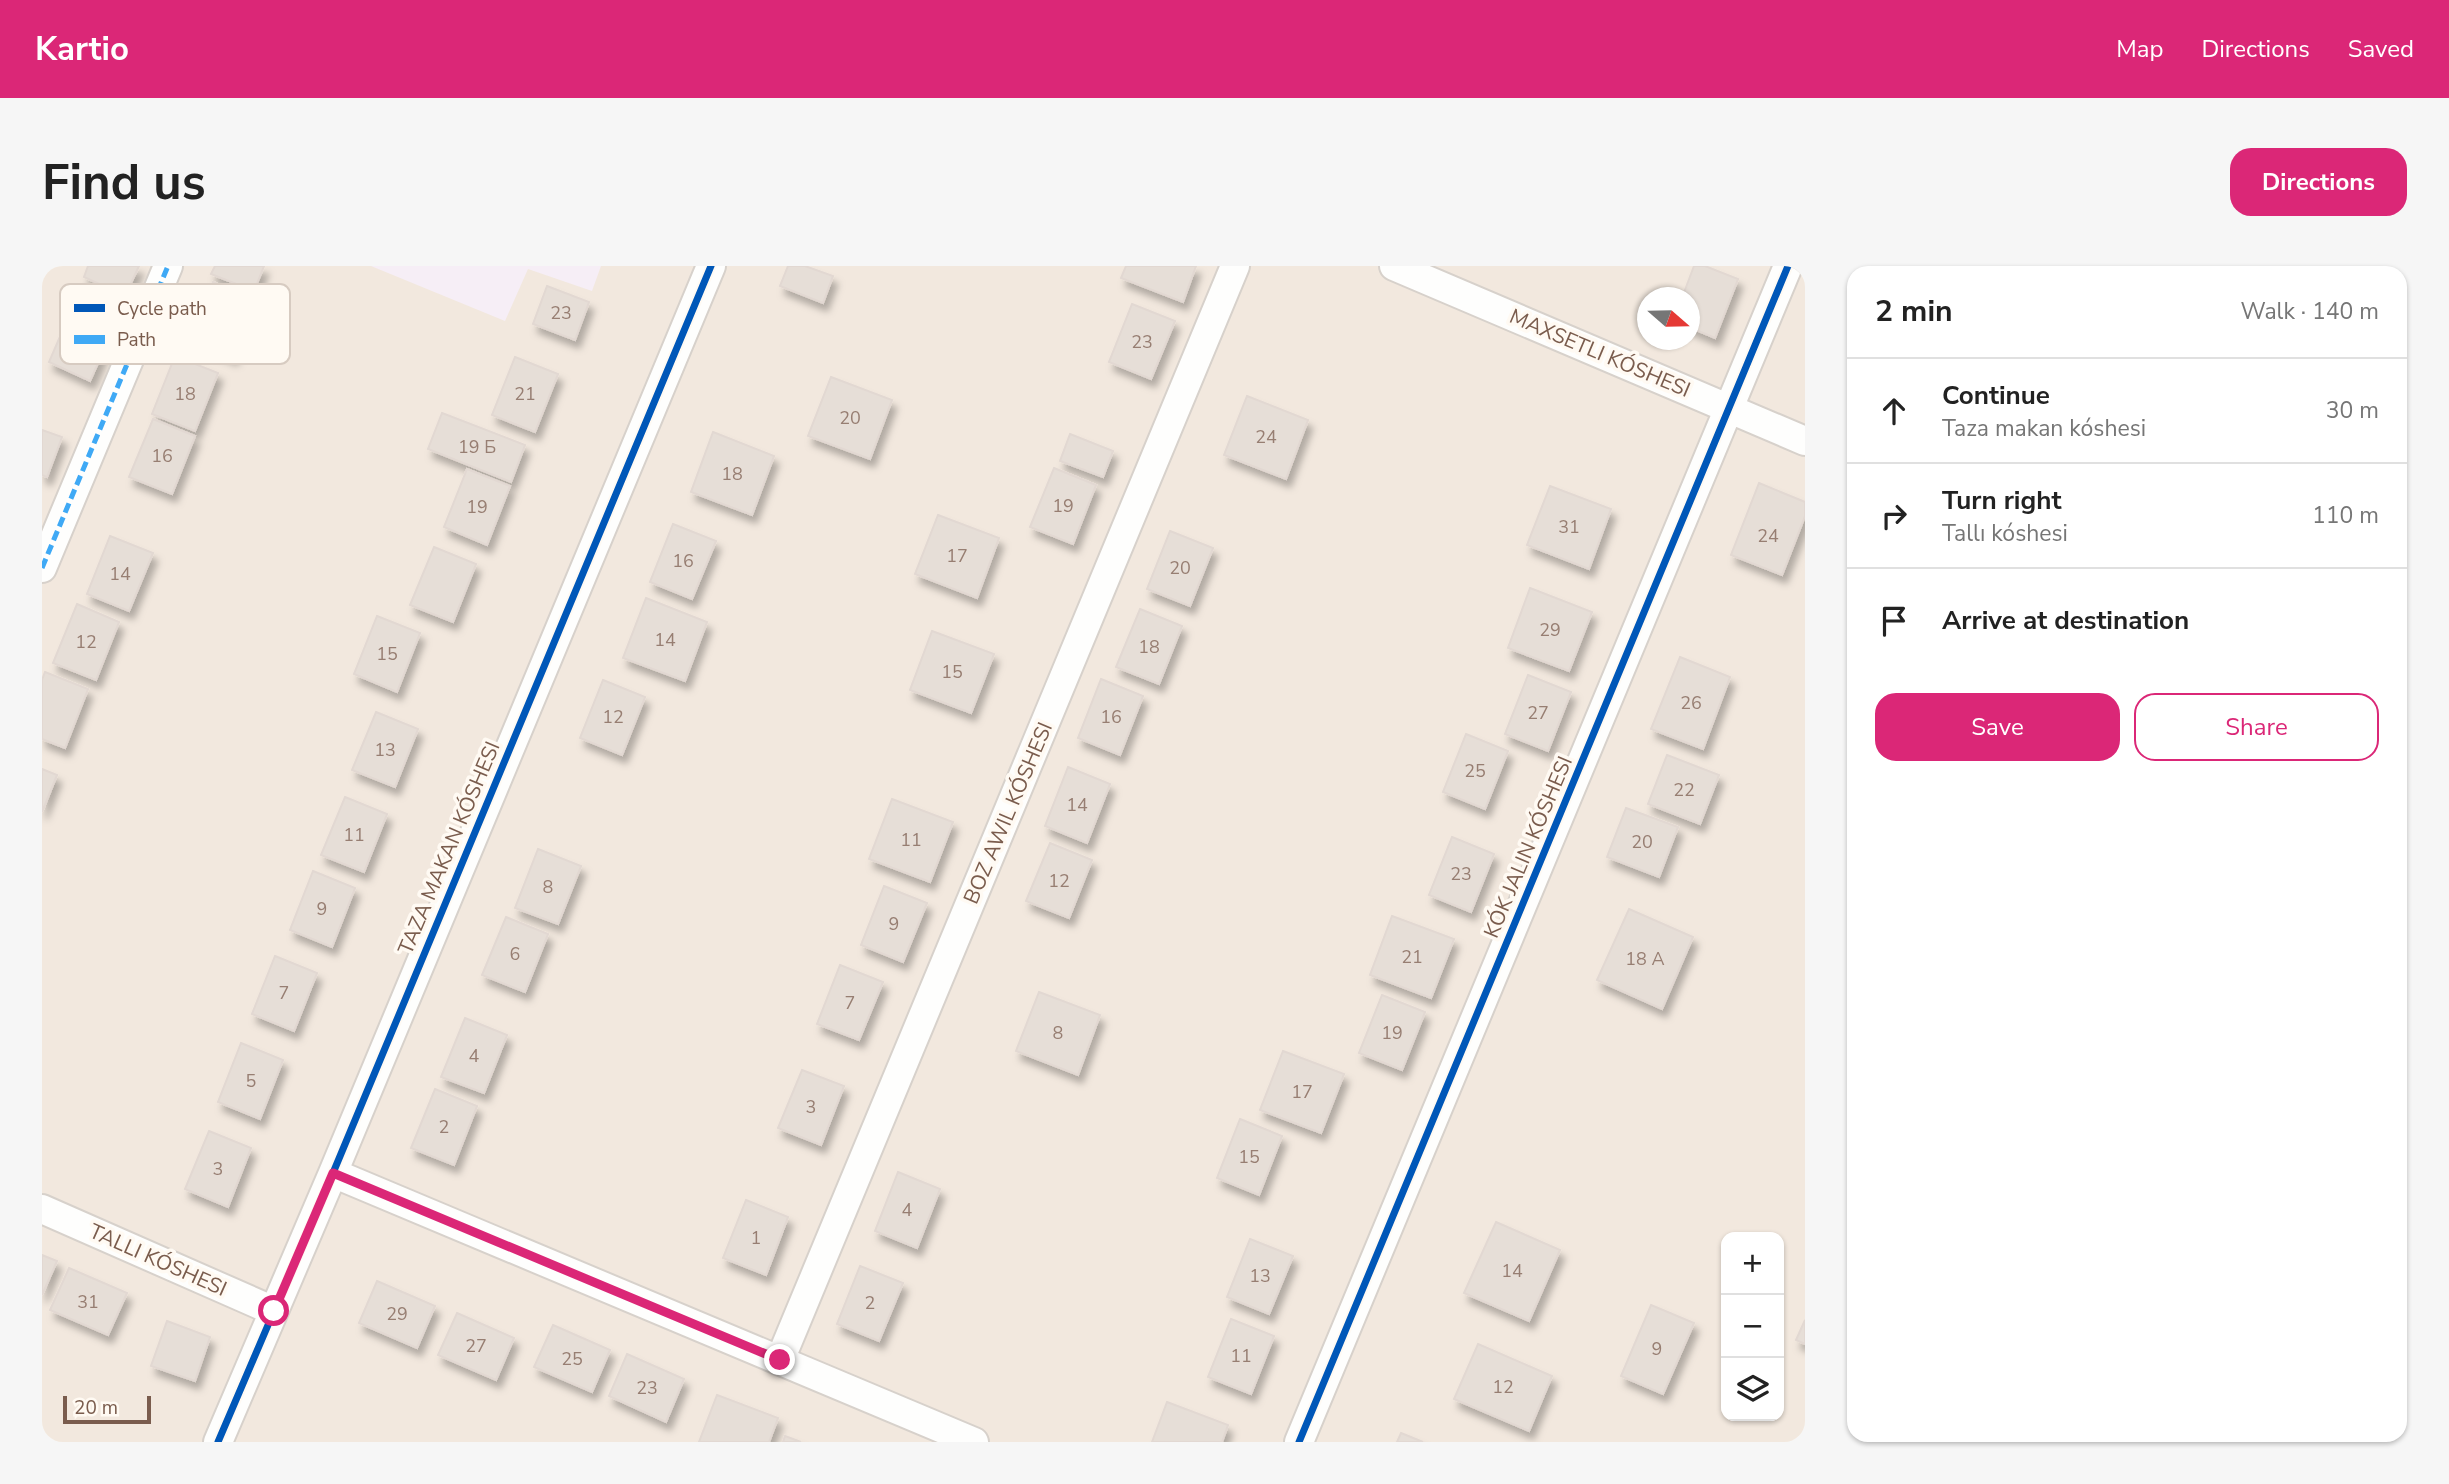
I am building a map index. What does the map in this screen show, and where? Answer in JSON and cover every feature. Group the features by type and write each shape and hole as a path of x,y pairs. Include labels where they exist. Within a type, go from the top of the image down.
{"street":[{"path":"160,284 168,266"},
{"name":"TAZA MAKAN KÓSHESI","path":"218,1442 711,266"},
{"path":"780,1360 1235,266"},
{"name":"MAXSETLI KÓSHESI","path":"1394,266 1805,441"},
{"path":"1299,1442 1788,266"},
{"path":"42,568 127,364"},
{"path":"333,1173 974,1442"},
{"path":"42,1209 274,1311"}],"shaded area":[{"path":"42,266 1805,266 1805,1442 42,1442"},
{"path":"371,266 601,266 592,291 528,269 505,321"}],"building":[{"path":"88,266 139,266 131,284 99,284 84,277"},
{"path":"215,266 264,266 257,284 236,284 211,274"},
{"path":"788,266 805,266 833,276 823,303 780,286"},
{"path":"1126,266 1196,266 1183,302 1121,278"},
{"path":"1694,266 1705,266 1738,279 1715,338 1700,332 1700,287 1686,287"},
{"path":"547,286 589,302 575,340 533,324"},
{"path":"1132,304 1175,321 1151,379 1109,362"},
{"path":"60,336 60,364 98,364 90,381 49,362"},
{"path":"515,357 558,374 535,432 492,415"},
{"path":"172,364 195,364 218,373 195,431 152,414"},
{"path":"831,377 892,400 870,459 808,436"},
{"path":"1247,396 1308,420 1286,479 1224,455"},
{"path":"442,413 525,445 511,482 428,449"},
{"path":"153,419 195,436 172,494 129,477"},
{"path":"42,430 62,437 47,477 42,475"},
{"path":"713,432 774,456 752,515 691,492"},
{"path":"1070,434 1113,451 1103,477 1060,461"},
{"path":"1054,468 1096,485 1073,544 1030,527"},
{"path":"467,469 510,486 487,545 444,527"},
{"path":"1759,483 1805,502 1805,516 1782,575 1731,555"},
{"path":"1550,486 1611,509 1589,569 1527,545"},
{"path":"938,515 999,538 977,598 915,574"},
{"path":"673,524 716,541 692,599 650,582"},
{"path":"1170,531 1213,548 1190,606 1147,589"},
{"path":"110,536 153,553 129,611 87,594"},
{"path":"434,547 476,564 453,622 410,605"},
{"path":"1530,588 1592,612 1569,671 1508,648"},
{"path":"646,598 707,622 685,681 623,658"},
{"path":"77,604 119,622 96,680 53,663"},
{"path":"1140,609 1182,626 1159,684 1116,667"},
{"path":"377,616 420,633 397,692 354,674"},
{"path":"932,631 994,654 971,713 910,690"},
{"path":"1680,657 1730,677 1703,749 1651,729"},
{"path":"45,672 88,689 65,748 42,739 42,680"},
{"path":"1528,675 1571,692 1548,751 1505,734"},
{"path":"1101,679 1143,696 1120,755 1078,738"},
{"path":"603,680 645,697 622,755 580,738"},
{"path":"376,712 418,729 395,787 352,770"},
{"path":"1466,734 1508,751 1485,809 1443,792"},
{"path":"1667,755 1719,775 1700,824 1648,804"},
{"path":"1068,767 1110,784 1087,843 1045,826"},
{"path":"42,769 57,775 42,812"},
{"path":"345,797 387,814 364,872 321,855"},
{"path":"892,799 953,822 930,882 869,859"},
{"path":"1626,808 1678,827 1659,877 1607,857"},
{"path":"1452,837 1494,854 1471,912 1429,895"},
{"path":"1050,843 1092,860 1069,918 1026,901"},
{"path":"538,849 581,866 558,924 515,908"},
{"path":"313,871 355,888 332,947 290,930"},
{"path":"884,886 927,903 903,962 861,945"},
{"path":"1629,909 1693,937 1662,1009 1597,980"},
{"path":"1392,916 1454,939 1431,998 1370,975"},
{"path":"506,917 548,934 525,992 482,975"},
{"path":"275,956 317,973 294,1031 252,1014"},
{"path":"840,965 883,982 859,1040 817,1024"},
{"path":"1039,992 1100,1015 1078,1075 1016,1051"},
{"path":"1382,995 1425,1012 1402,1070 1359,1053"},
{"path":"465,1018 507,1035 484,1093 441,1077"},
{"path":"241,1043 283,1060 260,1119 218,1102"},
{"path":"1283,1051 1344,1074 1321,1133 1260,1110"},
{"path":"802,1070 844,1086 821,1145 778,1128"},
{"path":"435,1089 477,1106 454,1165 411,1148"},
{"path":"1240,1119 1282,1136 1259,1195 1217,1178"},
{"path":"209,1131 251,1148 228,1207 185,1189"},
{"path":"898,1172 940,1189 917,1248 875,1231"},
{"path":"746,1200 788,1217 766,1275 723,1258"},
{"path":"1496,1222 1560,1250 1529,1321 1464,1293"},
{"path":"1250,1239 1293,1256 1269,1314 1227,1297"},
{"path":"42,1255 57,1261 42,1295"},
{"path":"860,1266 903,1283 879,1341 837,1324"},
{"path":"69,1268 127,1293 108,1335 50,1310"},
{"path":"377,1281 435,1306 417,1348 359,1323"},
{"path":"1651,1305 1694,1323 1663,1394 1621,1376"},
{"path":"457,1313 514,1338 496,1380 438,1355"},
{"path":"1231,1319 1274,1336 1251,1394 1208,1377"},
{"path":"1805,1320 1805,1344 1796,1340"},
{"path":"167,1321 210,1337 195,1381 151,1366"},
{"path":"553,1325 610,1350 592,1392 534,1367"},
{"path":"1478,1344 1552,1376 1529,1431 1454,1399"},
{"path":"627,1354 684,1379 666,1422 609,1396"},
{"path":"717,1395 778,1418 769,1442 699,1442"},
{"path":"1167,1402 1228,1425 1222,1442 1152,1442"},
{"path":"1401,1433 1423,1442 1397,1442"},
{"path":"785,1436 801,1442 783,1442"}],"marked path":[{"path":"160,284 168,266"},
{"path":"42,568 127,364"}],"cycle path":[{"path":"218,1442 711,266"},
{"name":"KÓK JALIN KÓSHESI","path":"1299,1442 1788,266"}],"route":[{"path":"274,1311 333,1173 780,1360"}]}
